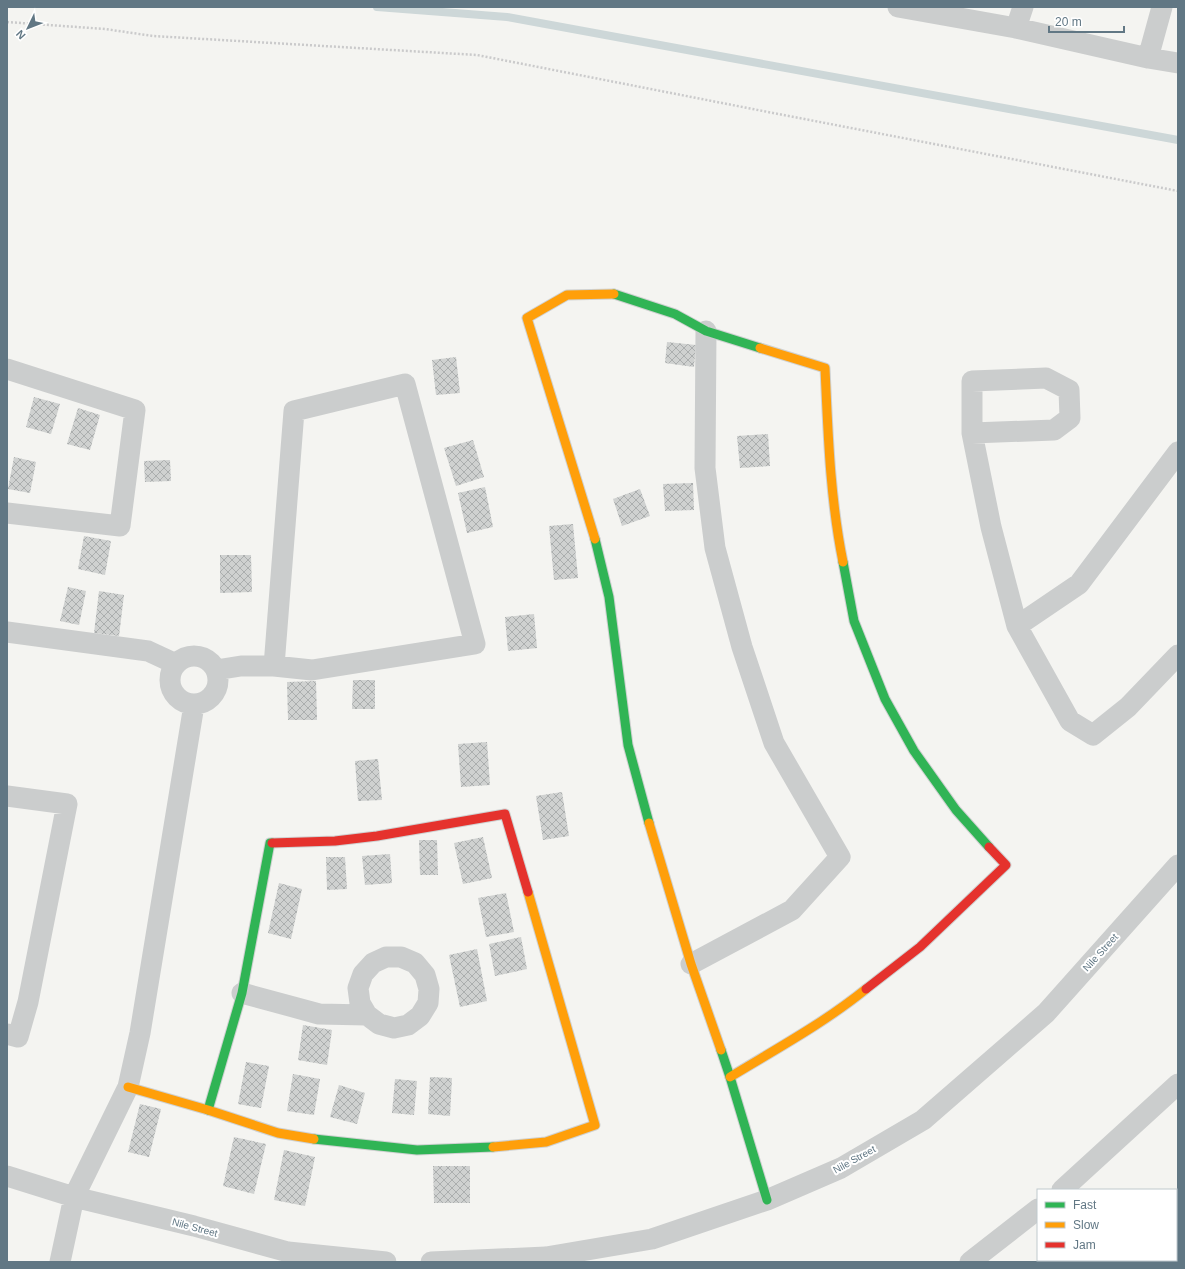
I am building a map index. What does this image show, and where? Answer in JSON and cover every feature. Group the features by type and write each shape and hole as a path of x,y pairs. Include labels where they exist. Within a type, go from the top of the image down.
{"street":[{"path":"898,7 1016,28 1148,58 1178,63"},
{"path":"1016,28 1023,7"},
{"path":"1148,58 1162,7"},
{"path":"730,1076 792,1040 846,1004 920,947 1006,866 956,810 914,751 885,699 854,621 836,528 829,459 825,368 706,331 675,314 613,294 567,295 527,318 596,544 609,596 628,745 654,843 691,964 730,1076 767,1200"},
{"path":"691,964 792,910 840,857 774,743 742,647 715,548 705,468 706,331"},
{"path":"7,370 135,410 120,526 7,513"},
{"path":"972,433 1054,430 1070,418 1070,390 1046,378 972,381 972,433 991,527 1017,626 1070,721 1093,735 1128,707 1178,655"},
{"path":"216,670 241,666 274,666 312,670 475,644 405,384 294,411 274,666"},
{"path":"1017,626 1079,584 1178,452"},
{"path":"7,632 148,651 176,664"},
{"path":"198,656 209,661 216,670 219,682 215,694 206,702 194,705 181,701 172,690 170,676 176,664 186,658 198,656"},
{"path":"60,1262 74,1197 128,1087 140,1033 194,705"},
{"path":"7,796 68,804 28,1002 12,1036"},
{"path":"128,1087 208,1110 278,1133 327,1141 417,1150 505,1146 546,1142 595,1125 505,814 377,836 335,841 270,843 242,993 208,1110"},
{"name":"Nile Street","path":"431,1262 546,1257 652,1240 767,1200 841,1168 923,1120 1046,1013 1178,865"},
{"path":"242,993 319,1014 367,1016"},
{"path":"1063,1189 1178,1084"},
{"name":"Nile Street","path":"7,1176 74,1197 194,1226 288,1252 386,1262"},
{"path":"970,1262 1037,1210"}],"path":[{"path":"7,22 105,28 154,36 477,55 1178,191"}],"building":[{"path":"667,342 696,345 694,367 665,363"},
{"path":"456,357 460,393 436,395 432,360"},
{"path":"34,397 60,404 51,434 26,427"},
{"path":"78,408 100,415 90,450 67,444"},
{"path":"768,434 770,466 740,468 737,436"},
{"path":"473,440 484,477 456,486 444,448"},
{"path":"14,457 36,462 30,493 8,489"},
{"path":"170,460 171,481 145,482 144,461"},
{"path":"693,483 694,510 665,511 663,484"},
{"path":"485,487 493,527 467,533 458,493"},
{"path":"640,489 650,516 622,526 613,499"},
{"path":"573,524 578,578 554,580 549,526"},
{"path":"84,536 111,541 105,575 78,569"},
{"path":"220,555 251,555 252,592 220,593"},
{"path":"68,587 86,591 79,625 60,621"},
{"path":"99,591 124,595 119,636 94,633"},
{"path":"534,614 537,648 508,651 505,617"},
{"path":"353,680 375,680 375,709 352,709"},
{"path":"316,681 317,720 288,720 287,682"},
{"path":"487,742 490,785 461,787 458,744"},
{"path":"378,759 382,800 358,801 355,761"},
{"path":"562,792 569,836 543,840 536,796"},
{"path":"483,837 492,878 463,884 454,843"},
{"path":"419,840 437,840 438,875 420,875"},
{"path":"390,854 392,883 365,885 362,856"},
{"path":"326,857 345,857 347,889 327,890"},
{"path":"279,883 302,889 291,939 268,933"},
{"path":"506,893 514,932 486,937 478,898"},
{"path":"521,937 527,969 495,976 489,944"},
{"path":"477,949 487,1001 460,1007 449,955"},
{"path":"303,1025 332,1030 327,1065 298,1060"},
{"path":"246,1062 269,1066 261,1108 238,1104"},
{"path":"293,1074 320,1079 314,1115 287,1111"},
{"path":"430,1077 452,1078 450,1116 428,1114"},
{"path":"395,1079 417,1081 414,1115 392,1113"},
{"path":"339,1085 365,1093 357,1124 330,1117"},
{"path":"140,1104 161,1109 149,1157 128,1152"},
{"path":"234,1137 266,1144 254,1194 223,1186"},
{"path":"284,1150 315,1157 305,1206 274,1200"},
{"path":"433,1166 470,1166 470,1203 434,1203"}],"waterway":[{"path":"377,7 507,17 1178,140"}],"traffic: fast":[{"path":"614,294 675,314 706,331 760,348"},
{"path":"595,539 609,597 628,745 649,823"},
{"path":"843,562 854,621 885,699 914,751 956,810 989,847"},
{"path":"208,1110 242,993 270,843 272,843"},
{"path":"721,1050 767,1200"},
{"path":"314,1139 417,1150 493,1147"}],"traffic: slow":[{"path":"595,539 527,318 567,295 614,294"},
{"path":"760,348 825,368 832,490 843,562"},
{"path":"649,823 691,964 721,1050"},
{"path":"493,1147 546,1142 595,1125 528,892"},
{"path":"730,1077 817,1024 866,989"},
{"path":"128,1087 208,1110 278,1133 314,1139"}],"traffic: jam":[{"path":"272,843 335,841 377,836 505,814 528,892"},
{"path":"866,989 920,947 1006,865 989,847"}]}
